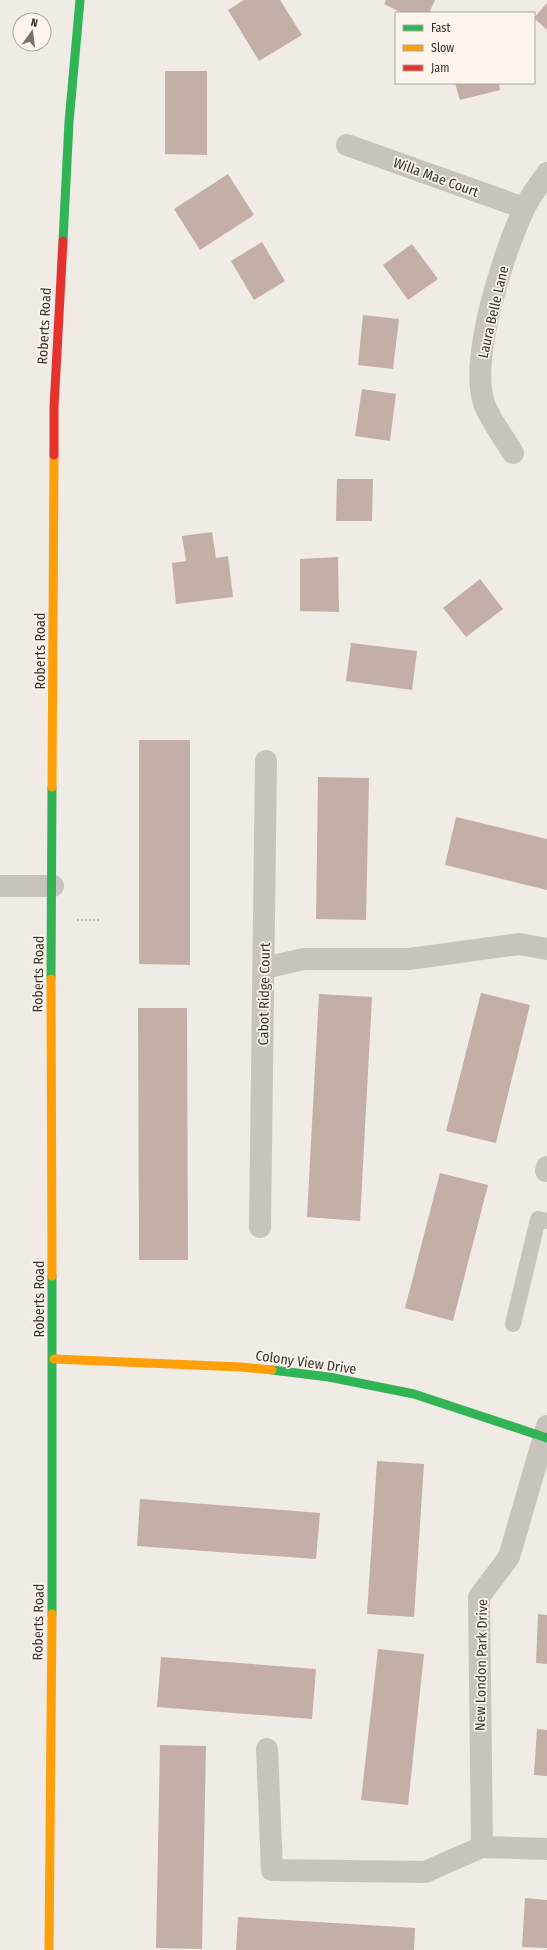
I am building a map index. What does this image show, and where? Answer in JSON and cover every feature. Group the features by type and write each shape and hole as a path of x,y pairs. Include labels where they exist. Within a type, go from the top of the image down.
{"main road":[{"name":"Roberts Road","path":"49,1950 54,1359 51,1039 53,886 54,407 69,122 80,0"},
{"name":"Colony View Drive","path":"54,1359 241,1366 329,1377 414,1394 546,1433"}],"street":[{"name":"Willa Mae Court","path":"348,145 524,208"},
{"name":"Laura Belle Lane","path":"513,453 484,404 480,386 481,352 496,286 508,247 524,208 547,173"},
{"name":"Cabot Ridge Court","path":"260,1227 266,761"},
{"path":"0,886 53,886"},
{"path":"264,968 304,959 409,959 519,944 547,949"},
{"name":"New London Park Drive","path":"482,1848 479,1597 509,1557 546,1433"},
{"path":"267,1748 272,1870 425,1872 482,1848 547,1849"}],"lane":[{"path":"513,1324 538,1219 547,1221"}],"path":[{"path":"73,920 99,920"}],"building":[{"path":"244,0 280,0 302,35 259,61 228,10"},
{"path":"386,0 435,0 429,12 400,12 384,4"},
{"path":"547,3 547,30 535,19 535,17"},
{"path":"165,71 207,71 207,155 165,154"},
{"path":"455,84 499,84 500,90 460,100"},
{"path":"228,174 254,215 200,250 174,209"},
{"path":"262,242 285,281 254,300 231,261"},
{"path":"412,244 438,279 408,300 383,265"},
{"path":"363,315 399,319 393,369 358,365"},
{"path":"362,389 396,394 390,441 355,436"},
{"path":"337,479 373,479 372,521 336,521"},
{"path":"212,532 216,558 228,556 233,597 176,604 172,563 186,561 182,536"},
{"path":"338,557 339,612 300,611 300,559"},
{"path":"480,579 503,609 466,637 443,608"},
{"path":"351,643 417,651 412,690 346,681"},
{"path":"139,740 190,740 190,965 139,964"},
{"path":"318,777 369,778 366,920 316,919"},
{"path":"456,817 547,839 547,890 445,865"},
{"path":"481,993 530,1005 496,1143 446,1131"},
{"path":"319,994 372,997 360,1221 307,1217"},
{"path":"138,1008 187,1008 188,1260 139,1260"},
{"path":"440,1173 488,1185 453,1321 405,1308"},
{"path":"377,1461 424,1464 414,1617 367,1614"},
{"path":"140,1499 320,1513 316,1559 137,1546"},
{"path":"538,1614 547,1615 547,1664 536,1663"},
{"path":"378,1649 424,1654 408,1805 361,1800"},
{"path":"161,1657 316,1669 312,1719 157,1707"},
{"path":"537,1729 547,1730 547,1776 534,1775"},
{"path":"160,1745 206,1746 202,1949 156,1948"},
{"path":"525,1898 547,1900 547,1948 522,1947"},
{"path":"238,1917 415,1928 414,1950 236,1950"}],"traffic: fast":[{"path":"63,241 69,122 80,0"},
{"path":"51,979 52,787"},
{"path":"52,1276 52,1614"},
{"path":"272,1370 329,1377 414,1394 547,1438"}],"traffic: slow":[{"path":"52,787 54,455"},
{"path":"51,979 52,1276"},
{"path":"54,1359 241,1367 272,1370"},
{"path":"49,1950 52,1614"}],"traffic: jam":[{"path":"54,455 54,407 63,241"}]}
